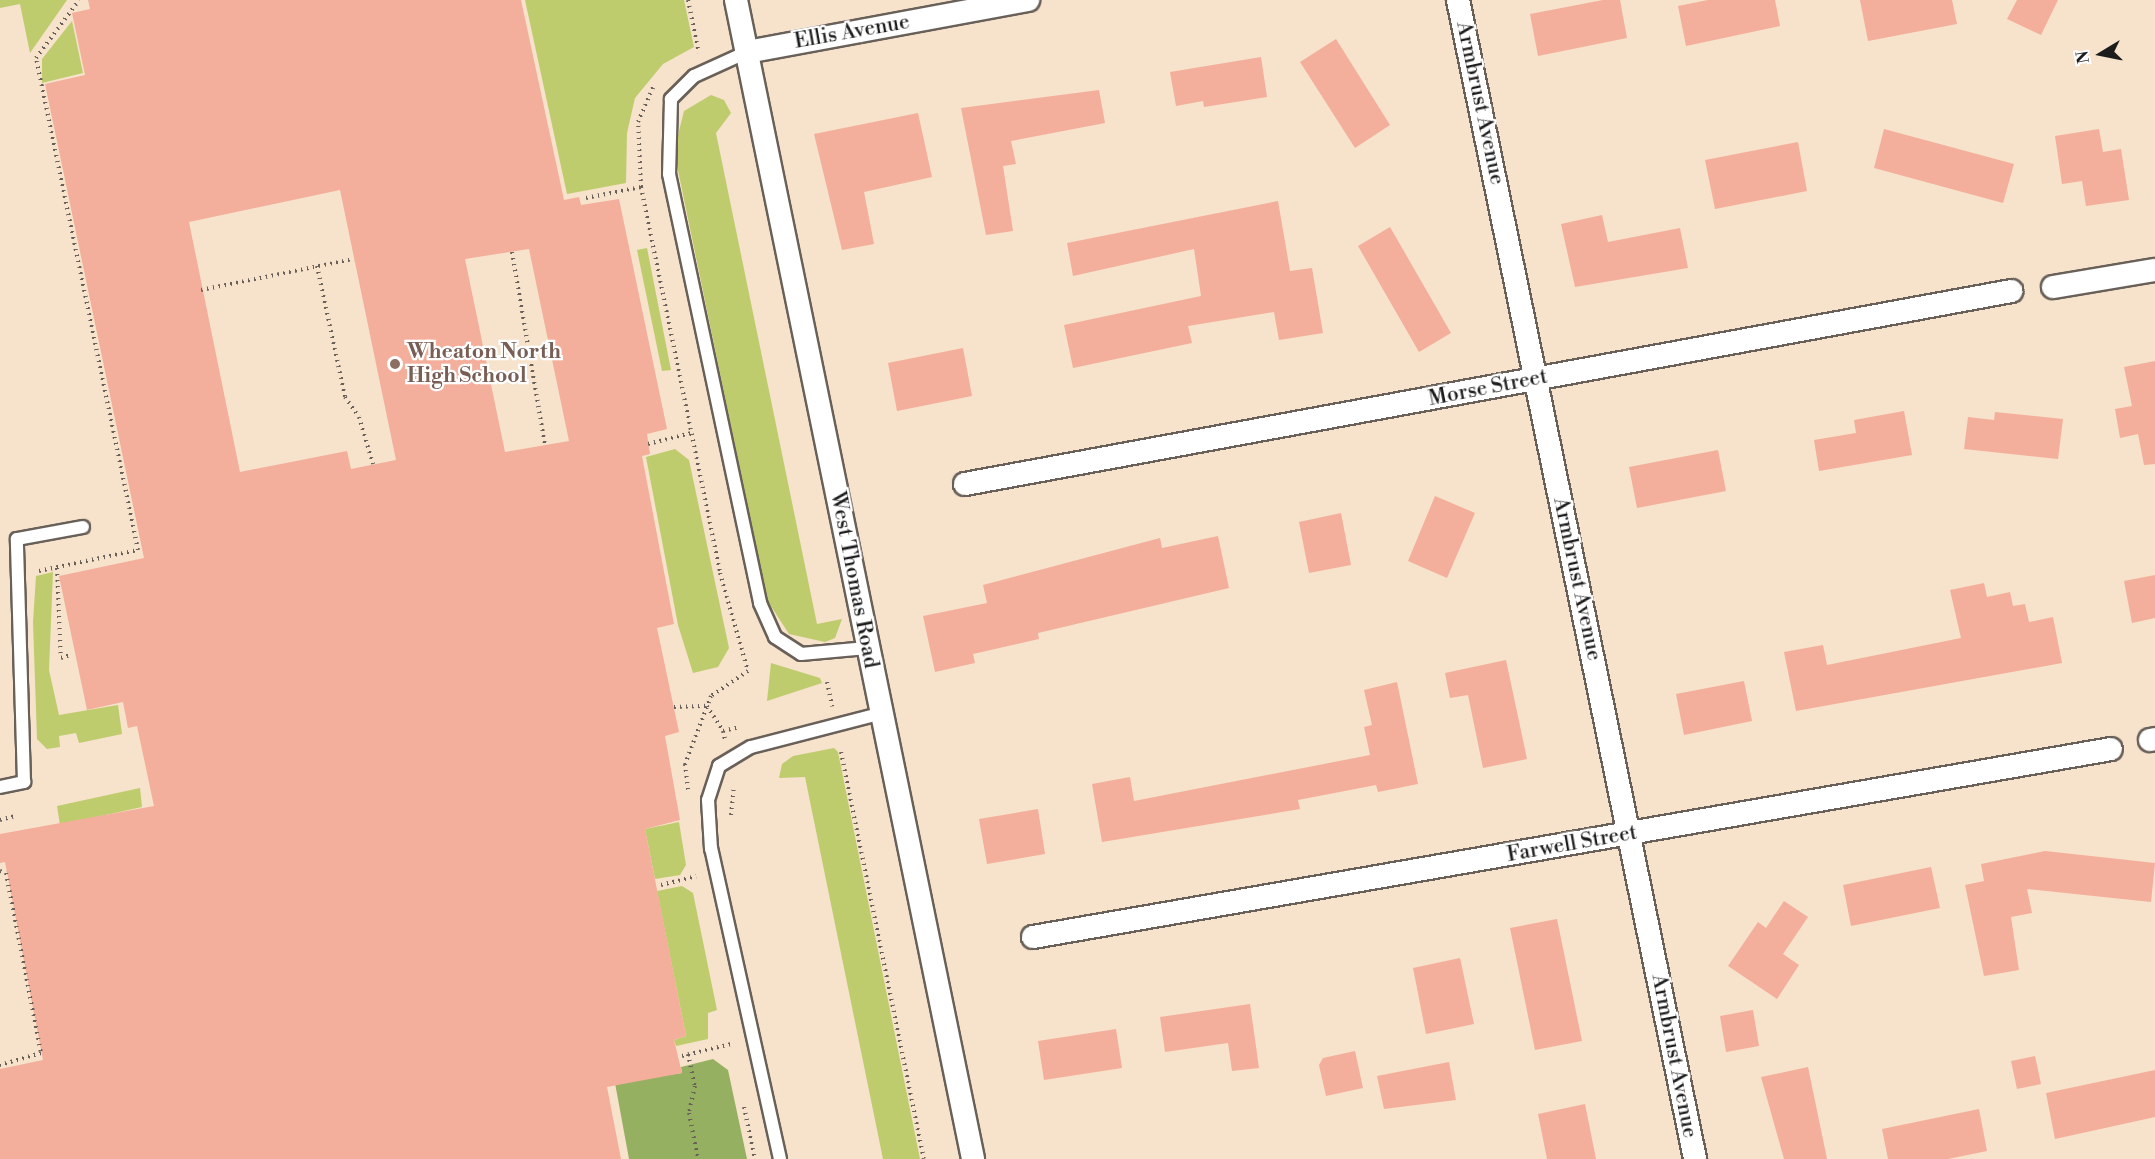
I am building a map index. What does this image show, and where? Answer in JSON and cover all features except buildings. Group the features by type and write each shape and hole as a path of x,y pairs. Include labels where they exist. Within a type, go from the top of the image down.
{"street":[{"name":"West Thomas Road","path":"736,0 973,1159"},
{"name":"Ellis Avenue","path":"747,52 1028,0"},
{"name":"Armbrust Avenue","path":"1458,0 1695,1159"},
{"path":"2053,287 2155,270"},
{"name":"Morse Street","path":"965,484 2012,291"},
{"name":"Farwell Street","path":"1033,937 1629,835 2111,749"}],"lane":[{"path":"747,52 694,76 671,99 669,174 760,603 775,637 801,654 867,648"},
{"path":"0,787 24,782 17,539 83,527"},
{"path":"780,1159 711,849 708,801 718,766 751,747 882,713"}],"path":[{"path":"39,571 138,550 36,58 79,0"},
{"path":"586,198 641,187 691,433 748,671 711,696 685,765 688,798"},
{"path":"512,252 545,445"},
{"path":"201,290 354,259"},
{"path":"317,266 345,397 359,417 373,464"},
{"path":"648,444 691,433"},
{"path":"57,568 61,658 70,655"},
{"path":"827,682 832,710"},
{"path":"674,707 707,705"},
{"path":"842,752 924,1159"},
{"path":"0,820 15,816"},
{"path":"694,864 698,887"},
{"path":"0,871 6,873 41,1053 0,1065"},
{"path":"661,885 696,876"},
{"path":"729,1032 734,1055"},
{"path":"681,1056 731,1044"},
{"path":"688,1054 695,1086 689,1113 698,1159"},
{"path":"743,1101 755,1159"}],"green space":[{"path":"0,0 67,0 30,53 20,4 0,8"},
{"path":"525,0 684,0 694,47 663,64 635,98 627,133 626,183 567,194"},
{"path":"72,21 83,73 42,83 42,59"},
{"path":"711,95 724,100 731,113 716,133 817,624 842,619 835,638 825,642 789,634 767,600 674,151 684,111"},
{"path":"647,248 671,370 662,371 637,250"},
{"path":"675,449 689,460 729,648 718,667 693,673 678,625 646,457"},
{"path":"53,572 49,670 59,715 118,705 122,734 79,743 76,733 59,736 60,747 47,749 37,739 33,622 36,576"},
{"path":"771,663 820,678 822,683 767,701"},
{"path":"834,748 838,752 920,1159 883,1159 805,777 779,778 782,764 793,756"},
{"path":"140,788 142,807 60,825 57,806"},
{"path":"679,822 686,865 680,875 655,879 645,829"},
{"path":"682,886 693,893 717,1010 708,1013 708,1039 676,1046 674,1040 686,1036 657,891"},
{"path":"713,1059 728,1070 747,1159 629,1159 615,1083 682,1073 681,1067"}],"place":[{"name":"Wheaton North High School","path":"395,364"}]}
